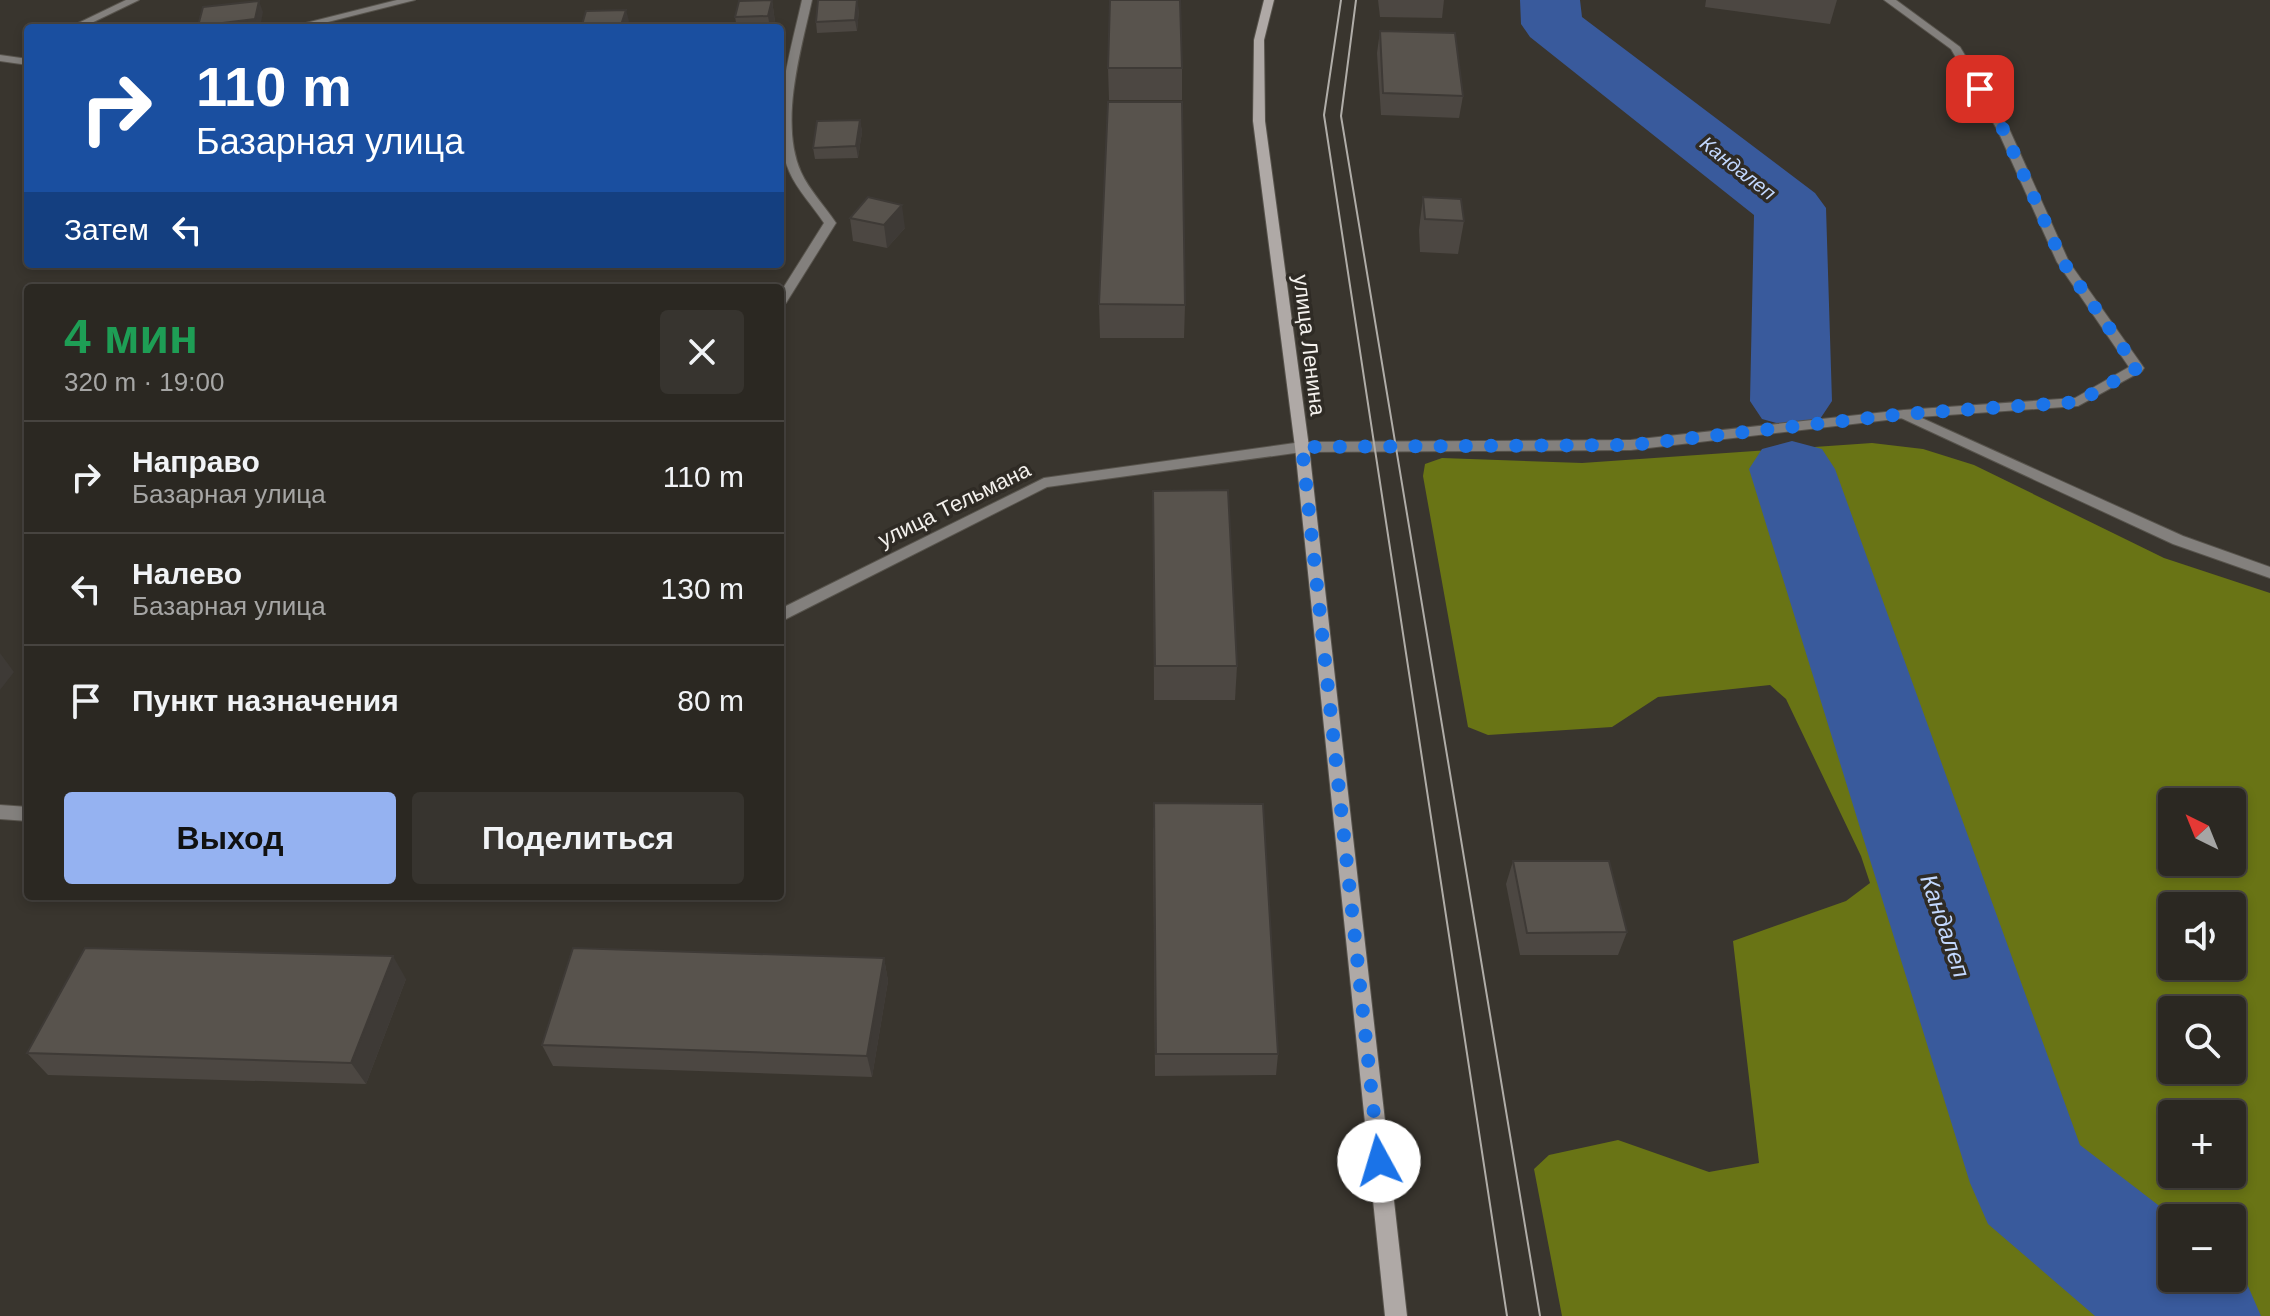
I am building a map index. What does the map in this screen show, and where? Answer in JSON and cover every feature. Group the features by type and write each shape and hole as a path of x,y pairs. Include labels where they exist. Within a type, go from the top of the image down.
{"main road":[{"name":"улица Ленина","path":"1269,0 1259,40 1259,121 1302,447 1396,1316"}],"street":[{"path":"82,24 134,0"},
{"path":"308,24 410,0"},
{"path":"784,297 830,223 793,169 786,117 807,0"},
{"name":"улица Тельмана","path":"784,614 1044,483 1302,447 1631,445 1904,414 2078,402 2137,368 2063,262 2004,131 1955,47 1889,0"},
{"path":"5,59 24,52"},
{"path":"1904,414 2178,540 2270,573"},
{"path":"0,812 24,814"}],"green space":[{"path":"1872,443 1923,449 1974,465 2164,558 2270,593 2270,1316 1562,1316 1534,1169 1549,1155 1618,1140 1709,1172 1759,1163 1733,941 1846,901 1870,883 1861,856 1786,699 1770,685 1658,697 1612,727 1488,735 1468,727 1423,476 1425,464 1442,458 1582,463"}],"building":[{"path":"772,0 768,16 735,17 739,1"},
{"path":"818,0 857,0 855,20 816,22"},
{"path":"1110,0 1180,0 1182,68 1108,68"},
{"path":"259,1 255,19 214,24 199,24 203,7"},
{"path":"626,10 621,24 582,24 586,11"},
{"path":"1380,31 1455,33 1463,96 1383,93"},
{"path":"1108,102 1182,102 1185,305 1099,304"},
{"path":"860,120 856,146 813,148 817,121"},
{"path":"868,197 902,205 884,225 850,218"},
{"path":"1423,197 1461,199 1464,221 1425,219"},
{"path":"1228,490 1237,666 1155,666 1153,491"},
{"path":"1154,803 1263,804 1278,1054 1156,1054"},
{"path":"1513,861 1609,861 1627,932 1527,933"},
{"path":"85,948 393,956 351,1063 27,1053"},
{"path":"573,948 884,958 867,1056 542,1045"}],"waterway":[{"name":"Кандалеп","path":"1550,0 1552,24 1790,208 1791,401"},
{"name":"Кандалеп","path":"1792,469 2032,1183 2195,1316"}],"tram line":[{"path":"1341,0 1324,115 1507,1316"},
{"path":"1356,0 1341,116 1540,1316"}],"route":[{"path":"1379,1161 1302,447 1631,445 1904,414 2078,402 2137,368 2063,262 2004,131 1980,89"}]}
